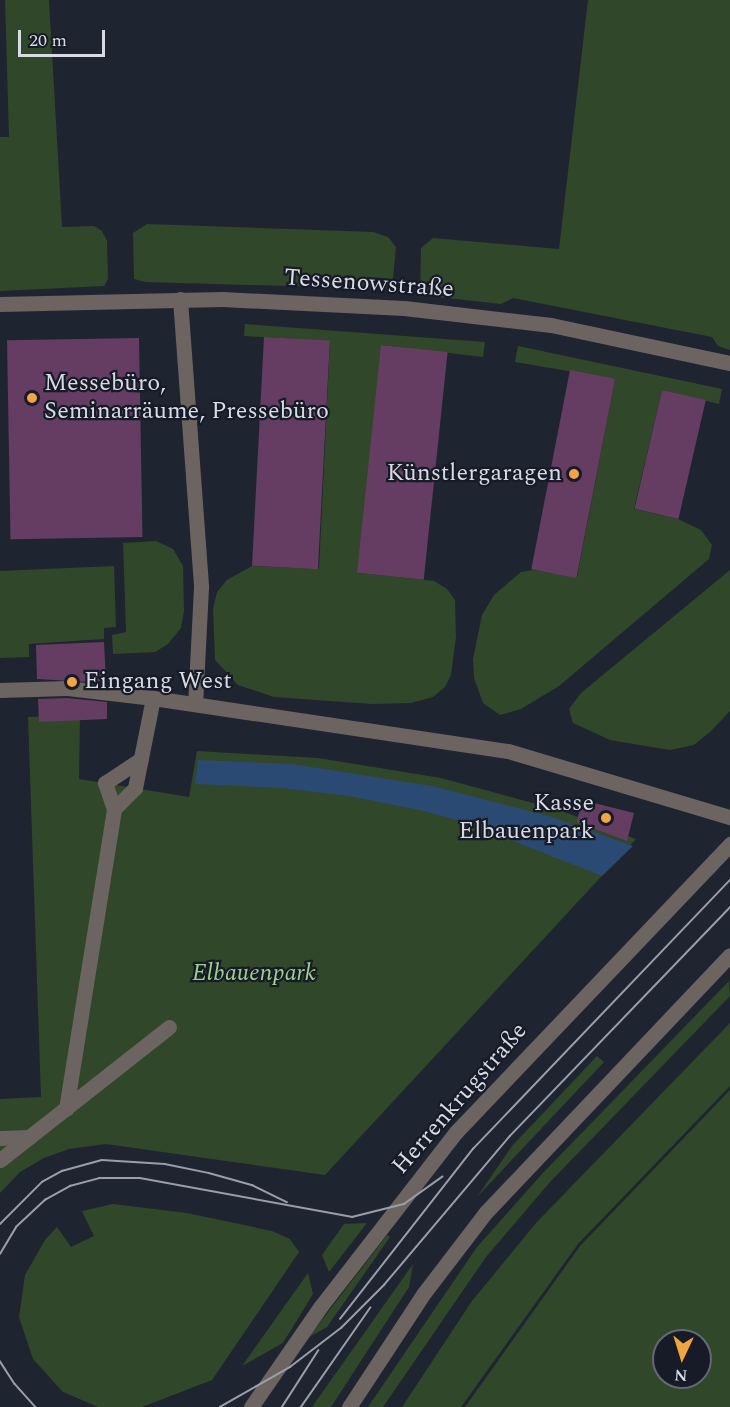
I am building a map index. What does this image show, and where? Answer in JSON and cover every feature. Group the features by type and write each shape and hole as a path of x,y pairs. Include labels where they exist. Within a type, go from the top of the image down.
{"street":[{"name":"Tessenowstraße","path":"0,304 180,299 264,300 456,312 595,333 730,363"},
{"path":"180,299 201,587 195,704"},
{"path":"0,690 67,688 153,698 508,751 730,817"},
{"path":"114,808 135,788 153,698"},
{"path":"66,1109 114,808 105,783 141,759"},
{"name":"Herrenkrugstraße","path":"251,1407 328,1296 456,1132 730,844"},
{"path":"349,1407 424,1293 486,1212 730,955"},
{"path":"0,1160 169,1027"},
{"path":"0,1138 30,1137"}],"green space":[{"path":"5,0 49,0 62,227 94,226 102,231 107,241 108,279 104,286 0,291 0,137 9,137"},
{"path":"588,0 730,0 730,350 718,346 712,337 513,298 501,304 420,295 421,248 433,238 559,249"},
{"path":"147,224 373,232 388,237 396,247 392,289 146,282 134,279 133,233"},
{"path":"245,324 485,342 483,357 382,345 360,573 434,581 447,589 455,600 456,637 451,675 445,687 433,697 411,703 371,704 274,697 238,685 215,660 213,609 217,592 227,580 252,566 319,569 330,341 244,336"},
{"path":"518,346 722,389 719,404 662,390 634,509 678,519 701,530 712,545 709,559 559,686 521,709 500,715 483,703 474,678 473,659 482,615 494,595 521,572 533,570 577,577 615,379 515,362"},
{"path":"156,541 173,549 183,566 184,611 181,628 168,644 155,652 113,654 112,635 126,632 123,543"},
{"path":"114,566 116,627 104,628 104,639 29,644 29,657 0,658 0,571"},
{"path":"730,570 730,711 711,731 694,745 670,750 610,740 573,723 569,709 581,693"},
{"name":"Elbauenpark","path":"80,716 79,779 189,797 197,751 318,758 441,778 562,811 636,839 325,1175 106,1144 69,1149 44,1158 20,1172 0,1193 0,1099 41,1097 28,717"},
{"path":"729,981 730,996 551,1181 486,1257 383,1407 368,1407 477,1247 542,1174"},
{"path":"730,1023 730,1086 578,1244 461,1407 402,1407 472,1301 536,1223"},
{"path":"597,1056 604,1062 477,1197 512,1146"},
{"path":"730,1090 730,1407 465,1407 580,1246"},
{"path":"113,1204 187,1213 272,1231 290,1239 299,1252 212,1380 142,1407 98,1407 63,1392 33,1359 19,1317 25,1275 45,1240 57,1227 71,1247 94,1236 82,1211"},
{"path":"367,1223 329,1272 322,1255 344,1224"},
{"path":"387,1235 390,1237 327,1327 309,1337"},
{"path":"413,1264 409,1287 331,1407 312,1407"},
{"path":"308,1273 313,1294 283,1343 242,1366"}],"water":[{"path":"198,760 292,764 432,786 549,816 633,846 602,876 470,824 424,811 349,796 281,788 195,784"}],"building":[{"path":"264,337 330,340 318,569 252,566"},
{"path":"139,338 142,537 10,539 7,340"},
{"path":"381,345 448,352 424,580 357,573"},
{"name":"Künstlergaragen","path":"570,370 615,379 576,578 531,569"},
{"path":"662,390 706,400 678,519 635,509"},
{"path":"104,642 106,683 37,679 36,645"},
{"path":"67,698 107,702 107,719 39,722 38,699"},
{"name":"Kasse Elbauenpark","path":"582,800 634,813 627,841 577,822"}],"tram line":[{"path":"340,1319 473,1149 730,880"},
{"path":"220,1407 290,1367 341,1328 384,1285 510,1136 730,907"},
{"path":"0,1224 42,1182 62,1171 102,1160 165,1164 209,1173 252,1185 287,1202"},
{"path":"0,1254 16,1227 45,1200 70,1186 99,1178 140,1178 352,1217 404,1204 442,1177"},
{"path":"301,1407 370,1308"},
{"path":"282,1407 318,1351"},
{"path":"0,1361 15,1384 36,1407"}],"place":[{"name":"Messebüro, Seminarräume, Pressebüro","path":"32,398"},
{"name":"Künstlergaragen","path":"574,474"},
{"name":"Eingang West","path":"72,682"},
{"name":"Kasse Elbauenpark","path":"606,818"}]}
